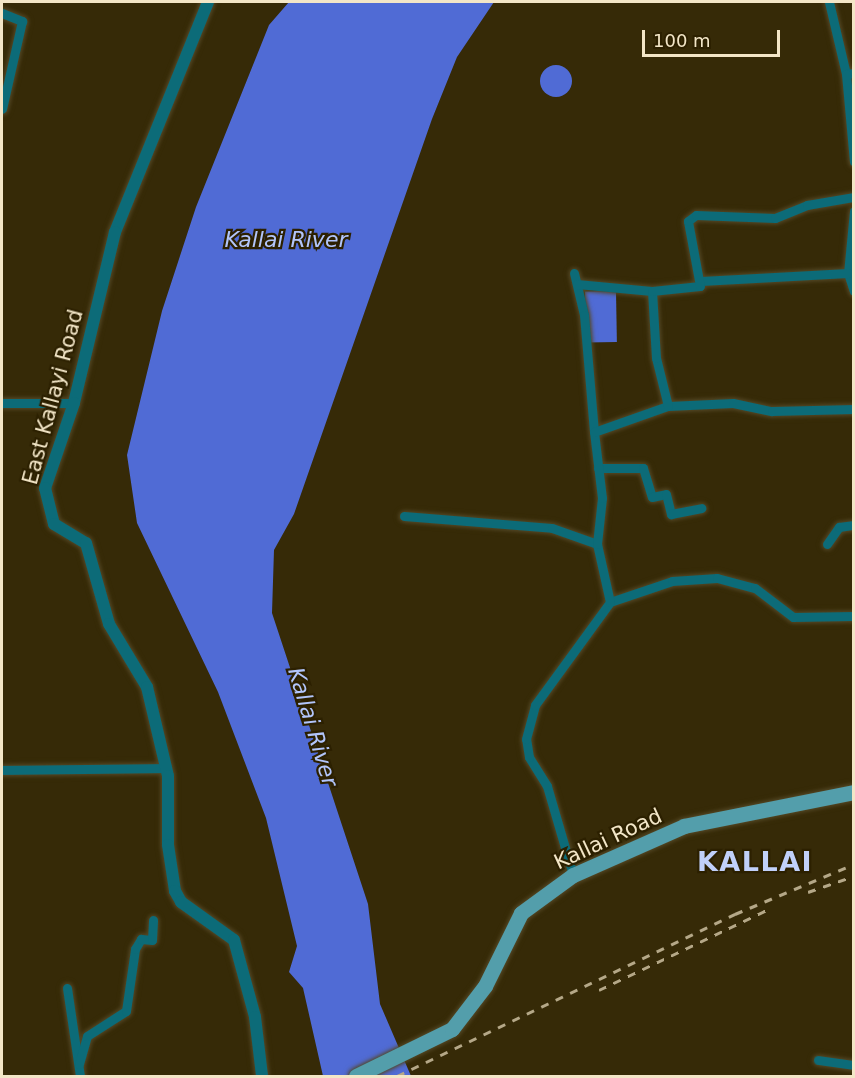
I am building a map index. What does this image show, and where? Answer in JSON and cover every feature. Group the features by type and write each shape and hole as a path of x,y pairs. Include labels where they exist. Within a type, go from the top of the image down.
{"main road":[{"name":"Kallai Road","path":"356,1077 452,1029 485,986 520,913 573,875 684,826 854,792"}],"street":[{"name":"East Kallayi Road","path":"208,2 115,232 74,403 45,488 48,516 86,543 93,558 109,624 147,687 167,768 168,845 175,891 234,940 255,1017 262,1077"},
{"path":"829,2 850,74 854,162"},
{"path":"2,13 22,21 2,109"},
{"path":"576,284 652,291 700,286 701,281 688,220 696,215 775,218 807,205 854,197"},
{"path":"854,211 848,273 854,291"},
{"path":"574,273 602,498 597,544 610,602"},
{"path":"701,281 848,273"},
{"path":"652,291 656,358 668,406"},
{"path":"2,403 74,403"},
{"path":"594,432 668,406 733,403 771,411 854,409"},
{"path":"598,468 643,468 652,497 666,494 671,514 701,508"},
{"path":"404,516 552,528 597,544"},
{"path":"827,544 839,527 854,525"},
{"path":"573,875 547,786 529,757 526,739 535,705 610,602 672,580 717,578 755,588 793,617 854,616"},
{"path":"2,770 167,768"},
{"path":"79,1064 87,1036 126,1011 135,949 141,939 152,940 153,920"},
{"path":"67,988 80,1077"},
{"path":"818,1060 854,1065"}],"water":[{"name":"Kallai River","path":"289,2 494,2 457,57 432,119 294,514 274,550 272,613 368,904 380,1004 411,1076 323,1076 303,988 289,972 297,946 266,818 218,692 137,523 127,455 162,311 196,207 269,25"},
{"path":"556,65 567,70 572,81 567,92 556,97 545,92 540,81 545,70"},
{"path":"616,291 617,342 586,343 585,292"}],"railway":[{"path":"397,1076 735,914 854,864"},
{"path":"808,892 854,876"},
{"path":"599,990 767,910"}],"district":[{"name":"KALLAI","path":"755,862"}]}
